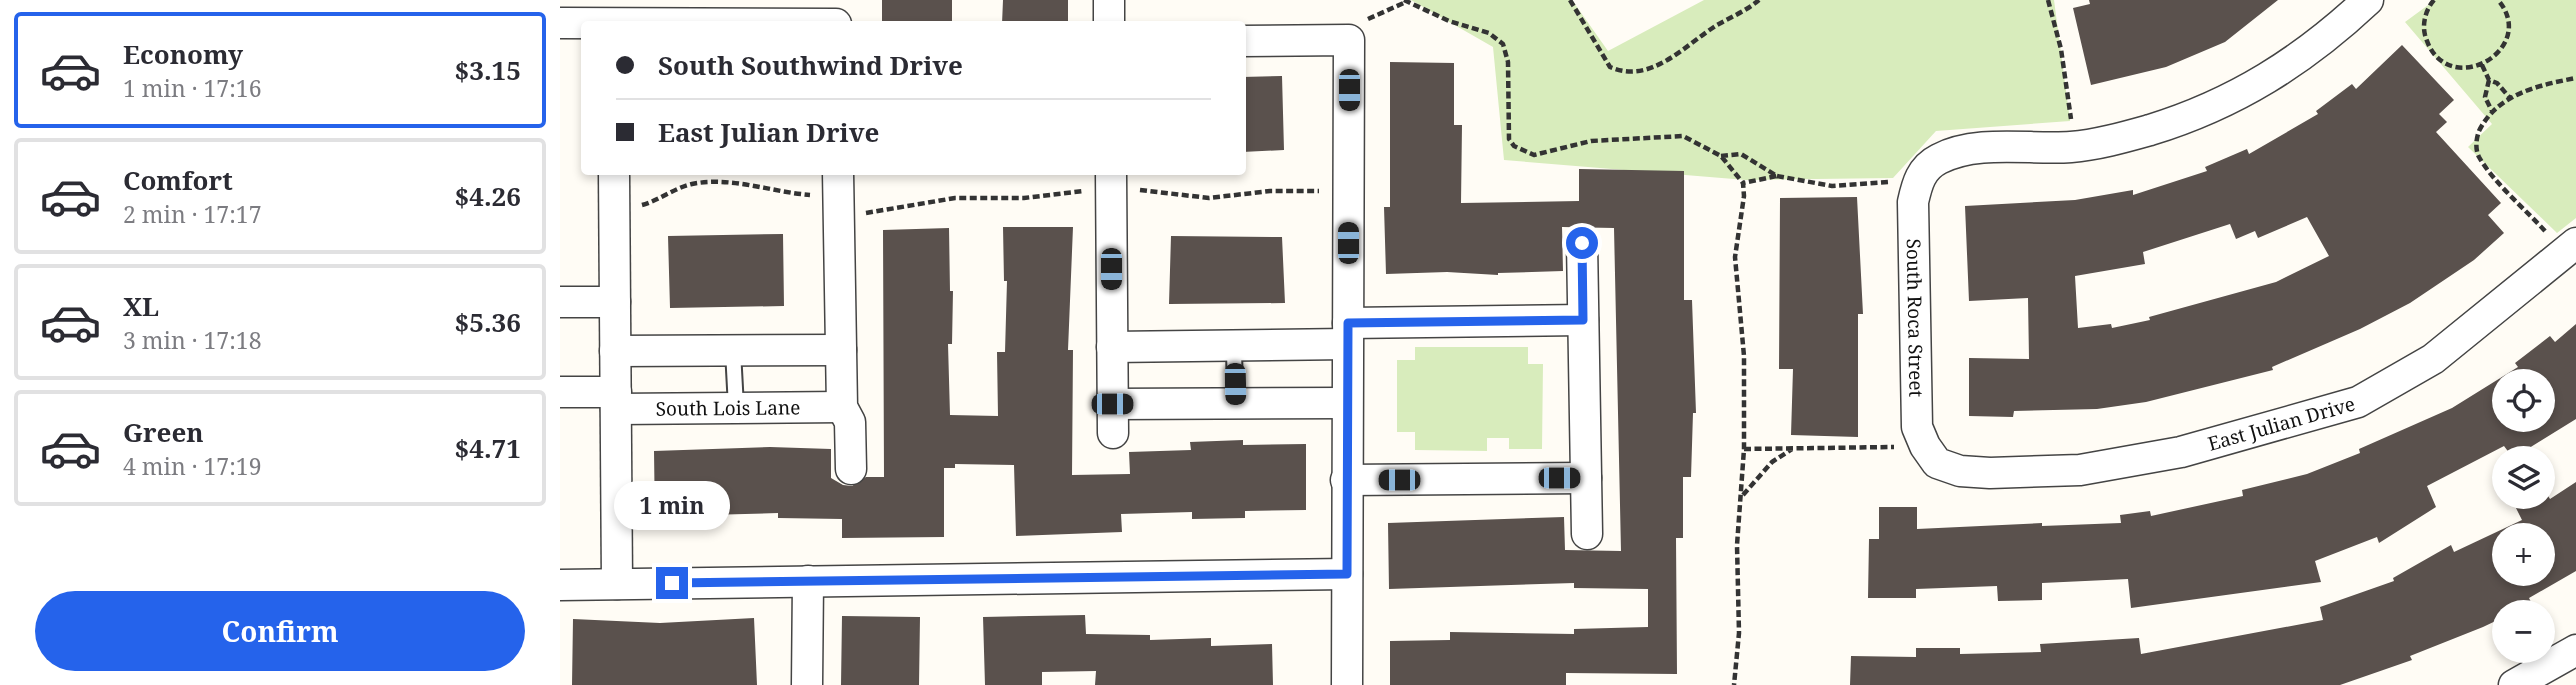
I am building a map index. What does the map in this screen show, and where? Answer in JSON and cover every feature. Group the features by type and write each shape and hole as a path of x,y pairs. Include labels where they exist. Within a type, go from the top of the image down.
{"street":[{"path":"837,21 845,0"},
{"path":"1109,0 1109,21"},
{"path":"1910,175 1939,158 1965,150 2074,147 2125,137 2197,115 2248,91 2300,58 2368,0"},
{"path":"560,23 581,23"},
{"path":"1246,41 1349,40 1347,685"},
{"path":"614,175 617,584"},
{"name":"South Roca Street","path":"1910,175 1913,202 1917,427 1925,446 1937,463"},
{"path":"1111,181 1113,433"},
{"path":"838,193 842,407 850,422 851,469"},
{"name":"East Julian Drive","path":"1937,463 1960,471 1990,473 2080,470 2181,452 2358,402 2433,359 2563,240"},
{"path":"1582,243 1587,534"},
{"path":"560,302 615,302"},
{"path":"1112,347 1234,346 1347,334 1583,320"},
{"path":"615,351 841,350"},
{"name":"South Lois Lane","path":"560,392 616,401 736,407 842,407"},
{"path":"1112,404 1346,403"},
{"path":"1346,480 1586,478"},
{"path":"560,584 1347,574"},
{"path":"807,685 808,581"},
{"path":"2514,685 2576,650"}],"lane":[{"path":"1234,346 1235,403"},
{"path":"733,351 736,407"}],"path":[{"path":"1570,0 1610,67 1632,72 1664,62 1715,26 1759,0"},
{"path":"2048,0 2061,49 2071,123"},
{"path":"2434,0 2425,16 2424,30 2434,54 2456,67 2483,65 2504,46 2508,32 2507,17 2498,0"},
{"path":"1368,19 1405,1 1489,33 1503,44 1507,62 1509,139 1524,152 1547,153 1591,141 1674,136 1696,140 1721,156 1743,183 1744,196 1735,257 1744,356 1744,449 1737,545 1739,633 1734,685"},
{"path":"2483,65 2489,80 2485,97 2492,111"},
{"path":"2563,240 2480,158 2477,135 2492,111 2510,98 2530,89 2576,78"},
{"path":"2489,80 2497,83 2510,98"},
{"path":"1721,156 1741,154 1777,176 1832,186 1910,175"},
{"path":"1743,183 1777,176"},
{"path":"614,205 642,205 701,182 724,182 790,193 838,193 883,212 920,202 970,196 1024,198 1111,181 1209,198 1270,191 1348,190"},
{"path":"1744,449 1902,447"},
{"path":"1742,495 1752,480 1793,448"}],"green space":[{"path":"1411,0 1572,0 1608,51 1704,0 2054,0 2070,121 1936,131 1893,178 1746,180 1504,160 1493,47"},
{"path":"2435,0 2576,0 2576,218 2557,233 2468,147 2492,124 2405,22"},
{"path":"1415,347 1528,347 1528,364 1543,364 1542,449 1509,449 1509,438 1487,438 1487,451 1415,450 1415,432 1397,432 1397,360 1415,360"}],"building":[{"path":"882,0 952,0 952,21 882,21"},
{"path":"1003,0 1068,0 1068,21 1002,21"},
{"path":"2089,0 2278,0 2225,42 2166,67 2091,85 2073,8 2090,4"},
{"path":"2402,45 2454,100 2439,114 2447,122 2436,132 2501,203 2488,215 2504,233 2474,260 2410,303 2360,329 2272,367 2273,370 2146,402 2097,409 2014,411 2013,417 1969,416 1969,358 2029,359 2028,298 1969,301 1965,206 2075,200 2133,190 2133,195 2207,171 2205,167 2247,149 2249,154 2318,114 2316,111 2352,84 2356,89","holes":["2307,217 2329,256 2276,282 2149,317 2150,320 2112,328 2111,324 2078,328 2075,276 2145,264 2143,252 2230,224 2236,239 2255,231 2258,238"]},
{"path":"1390,62 1454,63 1454,125 1462,125 1461,203 1579,201 1579,169 1684,171 1684,300 1692,300 1696,413 1693,413 1691,477 1683,477 1683,538 1676,538 1677,674 1566,673 1566,685 1390,685 1390,641 1450,640 1450,632 1574,634 1574,629 1648,627 1648,589 1574,588 1574,583 1389,589 1388,523 1564,517 1565,550 1621,551 1614,228 1562,227 1563,271 1498,275 1447,272 1386,274 1384,207 1390,207"},
{"path":"1282,76 1284,150 1246,152 1246,77"},
{"path":"1857,197 1863,314 1858,314 1858,437 1791,435 1793,369 1779,369 1780,198"},
{"path":"1003,227 1073,227 1068,350 1073,350 1072,475 1130,474 1129,452 1191,450 1190,442 1243,440 1243,445 1306,444 1306,510 1245,511 1245,518 1192,519 1192,512 1121,514 1122,532 1016,536 1014,465 955,464 955,468 944,468 944,537 842,538 842,519 778,518 778,513 707,515 708,523 655,524 654,451 770,447 831,449 831,478 843,485 852,486 866,477 884,477 883,230 949,228 950,291 953,291 952,344 948,344 950,415 998,416 997,352 1005,352 1007,281 1004,281"},
{"path":"783,234 784,306 670,308 668,236"},
{"path":"1171,236 1282,237 1285,303 1169,304"},
{"path":"2576,324 2576,419 2555,432 2555,369 2515,369 2518,367 2515,363 2550,336 2555,342"},
{"path":"2492,383 2492,432 2555,432 2532,446 2492,446 2492,452 2427,486 2436,507 2379,543 2377,537 2315,561 2321,582 2131,608 2128,579 2042,583 2042,600 1998,601 1997,586 1916,589 1916,598 1868,598 1869,539 1879,539 1879,507 1917,507 1917,529 2042,523 2042,526 2121,523 2120,515 2150,511 2151,516 2243,496 2242,490 2307,474 2360,453 2359,449 2452,408"},
{"path":"2576,482 2576,571 2555,583 2555,523 2516,523 2522,520 2516,509 2555,509 2555,496"},
{"path":"2492,534 2492,586 2550,586 2529,598 2530,600 2492,600 2492,623 2410,656 2412,660 2340,685 1850,685 1851,656 1916,657 1916,648 1960,648 1960,654 2041,652 2040,644 2139,638 2141,654 2323,620 2320,607 2394,581 2393,578 2451,545 2454,552"},
{"path":"1085,615 1086,634 1150,635 1150,640 1211,638 1211,646 1272,644 1273,685 1095,685 1096,671 1042,672 1042,685 985,685 983,617"},
{"path":"842,616 920,617 919,685 841,685"},
{"path":"754,618 757,685 572,685 573,619 660,623"}],"route":[{"path":"672,583 1347,574 1348,323 1583,320 1582,243"}]}
